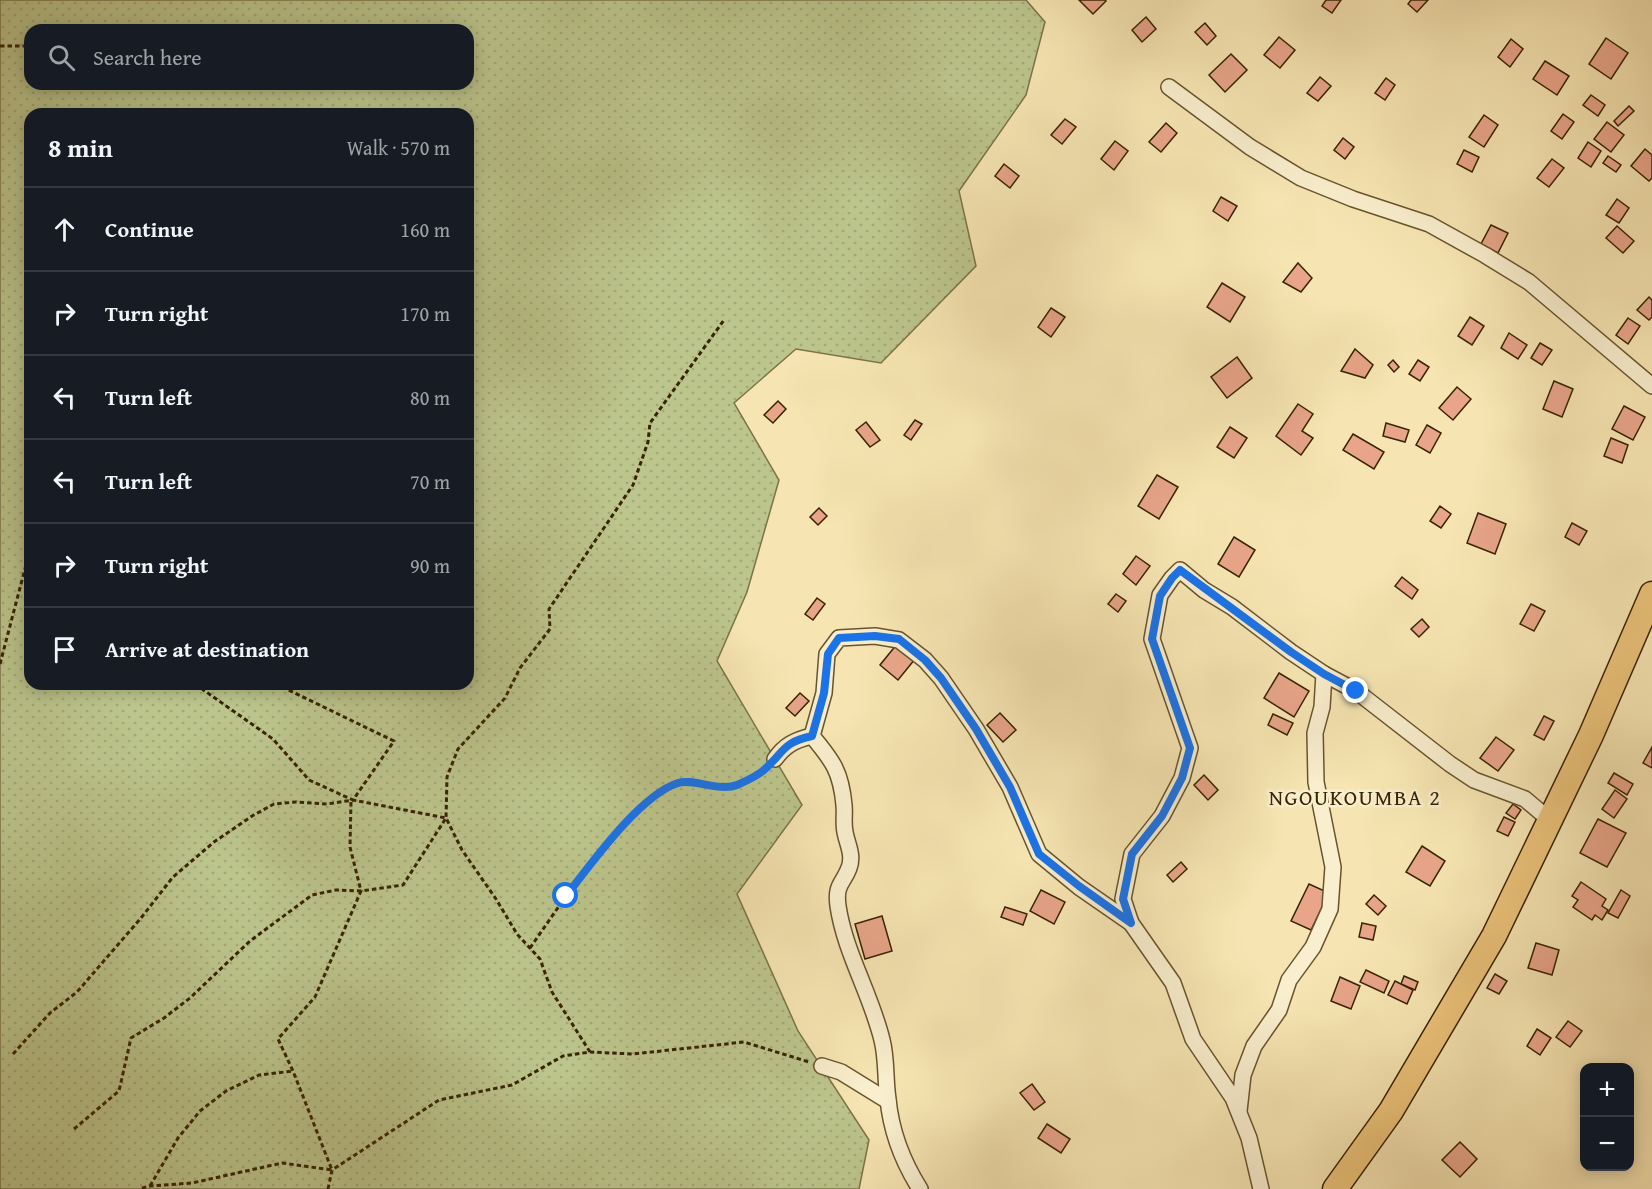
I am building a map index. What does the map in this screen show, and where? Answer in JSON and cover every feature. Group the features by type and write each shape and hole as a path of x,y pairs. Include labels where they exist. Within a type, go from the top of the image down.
{"main road":[{"path":"1335,1189 1391,1111 1494,936 1591,735 1652,594"}],"street":[{"path":"1169,87 1250,147 1301,178 1353,199 1429,224 1529,282 1652,386"},
{"path":"1260,1189 1249,1138 1233,1098 1193,1039 1173,982 1131,923 1123,899 1132,854 1162,816 1182,778 1190,748 1152,639 1160,596 1172,578 1180,570 1204,590 1232,607 1291,652 1371,701 1450,764 1474,780 1525,799 1551,821"},
{"path":"812,736 824,693 828,654 839,638 875,636 899,639 925,660 941,678 976,729 1010,787 1039,854 1131,923"},
{"path":"1239,1114 1243,1075 1254,1046 1279,1010 1289,980 1313,947 1330,909 1333,867 1317,782 1315,733 1322,707 1324,674"},
{"path":"775,759 782,750 796,740 812,736"},
{"path":"812,736 831,758 841,778 845,807 844,831 851,852 849,867 838,885 838,904 848,947 883,1041 888,1101 894,1132 916,1184"},
{"path":"822,1066 842,1072 888,1101"}],"path":[{"path":"0,45 24,46"},
{"path":"590,1052 552,992 540,959 517,934 462,850 446,818 447,777 458,749 505,698 520,668 550,629 549,609 633,485 648,442 650,423 724,320"},
{"path":"0,664 24,573"},
{"path":"203,690 273,740 309,780 352,800 446,818"},
{"path":"288,690 394,741 352,800 350,847 361,891 315,996 278,1039 332,1170 328,1189"},
{"path":"530,948 566,896 608,842 658,792 681,782 705,786 734,786 763,771 775,759"},
{"path":"13,1054 50,1013 77,992 173,877 214,842 274,804 297,802 327,804 352,800"},
{"path":"74,1129 119,1091 131,1038 164,1018 190,998 250,940 312,895 336,890 361,891 403,885 446,818"},
{"path":"139,1189 150,1186 192,1184 282,1163 332,1170 440,1100 512,1085 563,1056 590,1052 633,1054 744,1042 822,1066"},
{"path":"150,1186 178,1138 200,1111 226,1091 260,1075 293,1071"}],"green space":[{"path":"0,0 1026,0 1045,22 1026,95 959,191 976,266 881,363 796,349 734,403 779,480 747,592 717,661 802,805 737,894 798,1031 869,1140 859,1189 0,1189"}],"building":[{"path":"1079,0 1105,0 1106,1 1093,14"},
{"path":"1326,0 1341,0 1332,13 1322,6"},
{"path":"1411,0 1428,0 1417,12 1408,4"},
{"path":"1146,17 1156,29 1142,42 1132,30"},
{"path":"1205,23 1216,36 1207,45 1195,32"},
{"path":"1279,37 1295,50 1280,68 1264,55"},
{"path":"1606,38 1628,53 1611,79 1589,64"},
{"path":"1511,39 1523,49 1510,67 1498,57"},
{"path":"1231,54 1247,70 1225,92 1209,75"},
{"path":"1545,61 1569,76 1557,95 1533,79"},
{"path":"1320,77 1331,86 1318,101 1307,93"},
{"path":"1386,78 1395,85 1385,100 1375,93"},
{"path":"1591,95 1605,105 1598,116 1583,105"},
{"path":"1629,106 1634,111 1618,126 1614,121"},
{"path":"1563,114 1574,122 1562,139 1551,131"},
{"path":"1484,115 1498,125 1484,147 1469,137"},
{"path":"1065,119 1076,127 1062,144 1051,135"},
{"path":"1607,122 1624,135 1611,152 1594,139"},
{"path":"1166,123 1177,133 1161,152 1149,142"},
{"path":"1343,138 1354,147 1345,159 1334,150"},
{"path":"1115,141 1128,151 1114,170 1101,159"},
{"path":"1588,142 1601,151 1591,167 1578,158"},
{"path":"1645,149 1652,155 1652,178 1649,181 1631,166"},
{"path":"1464,150 1479,157 1472,172 1457,164"},
{"path":"1608,156 1621,165 1616,172 1603,163"},
{"path":"1552,159 1564,168 1549,187 1537,178"},
{"path":"1004,164 1019,176 1010,188 995,176"},
{"path":"1221,197 1237,206 1228,221 1213,211"},
{"path":"1617,199 1629,208 1619,223 1606,215"},
{"path":"1491,225 1508,233 1498,253 1481,244"},
{"path":"1617,226 1634,241 1623,253 1606,238"},
{"path":"1298,263 1312,278 1301,292 1283,282"},
{"path":"1222,283 1245,297 1230,322 1207,307"},
{"path":"1649,297 1652,300 1652,317 1649,320 1637,310"},
{"path":"1051,308 1065,317 1051,337 1038,327"},
{"path":"1470,317 1484,326 1472,345 1458,336"},
{"path":"1628,318 1640,326 1628,344 1616,335"},
{"path":"1509,333 1527,345 1518,359 1501,348"},
{"path":"1540,343 1552,350 1542,365 1531,358"},
{"path":"1355,349 1373,365 1365,378 1341,371"},
{"path":"1237,357 1252,378 1227,398 1211,377"},
{"path":"1393,360 1399,367 1394,372 1388,365"},
{"path":"1418,360 1429,367 1420,381 1409,374"},
{"path":"1554,381 1573,389 1562,417 1543,409"},
{"path":"1457,387 1471,399 1453,420 1439,408"},
{"path":"778,401 786,409 773,423 764,415"},
{"path":"1298,404 1313,414 1302,431 1313,438 1301,455 1276,436"},
{"path":"1624,406 1645,417 1633,440 1612,429"},
{"path":"915,420 922,424 911,440 904,435"},
{"path":"866,422 880,440 870,447 856,430"},
{"path":"1386,423 1409,430 1405,442 1383,436"},
{"path":"1427,425 1441,433 1430,453 1416,445"},
{"path":"1230,427 1247,438 1234,458 1217,447"},
{"path":"1353,434 1384,452 1374,469 1343,450"},
{"path":"1611,438 1628,445 1622,463 1604,456"},
{"path":"1157,475 1178,487 1159,519 1138,506"},
{"path":"1440,506 1451,514 1441,528 1430,521"},
{"path":"819,508 827,516 818,525 810,517"},
{"path":"1478,513 1506,524 1495,554 1467,543"},
{"path":"1572,523 1587,531 1579,545 1565,537"},
{"path":"1234,537 1255,550 1239,577 1218,564"},
{"path":"1136,556 1150,566 1136,585 1123,574"},
{"path":"1402,577 1418,590 1412,599 1395,586"},
{"path":"1116,594 1126,601 1118,612 1108,604"},
{"path":"817,598 825,604 813,620 805,614"},
{"path":"1531,604 1545,611 1534,631 1520,624"},
{"path":"1422,619 1429,627 1419,637 1411,629"},
{"path":"897,644 915,659 898,680 880,665"},
{"path":"1279,673 1309,691 1294,717 1264,698"},
{"path":"800,693 809,701 795,716 786,708"},
{"path":"1000,713 1016,730 1003,742 987,725"},
{"path":"1273,714 1293,723 1287,735 1268,725"},
{"path":"1544,716 1554,721 1544,740 1534,735"},
{"path":"1496,737 1514,750 1498,771 1480,758"},
{"path":"1652,747 1652,768 1643,763"},
{"path":"1614,773 1633,784 1627,795 1608,783"},
{"path":"1204,775 1218,790 1208,800 1194,785"},
{"path":"1615,790 1627,799 1614,818 1602,809"},
{"path":"1513,804 1521,810 1515,819 1506,813"},
{"path":"1504,817 1515,822 1508,836 1497,831"},
{"path":"1598,819 1626,833 1607,867 1580,853"},
{"path":"1422,846 1445,861 1430,886 1406,872"},
{"path":"1181,862 1187,869 1173,882 1167,875"},
{"path":"1581,882 1606,899 1602,906 1608,910 1602,920 1595,915 1592,920 1573,907 1578,900 1572,896"},
{"path":"1309,884 1329,893 1311,930 1291,921"},
{"path":"1041,890 1065,902 1054,924 1030,911"},
{"path":"1621,890 1630,896 1618,918 1608,913"},
{"path":"1374,895 1386,906 1378,915 1366,904"},
{"path":"1005,907 1027,914 1023,925 1001,917"},
{"path":"882,916 892,951 865,959 855,924"},
{"path":"1362,923 1376,926 1373,940 1359,937"},
{"path":"1536,943 1559,950 1552,975 1528,968"},
{"path":"1366,970 1389,981 1384,993 1360,982"},
{"path":"1495,974 1507,981 1499,994 1487,988"},
{"path":"1404,976 1418,982 1415,990 1401,984"},
{"path":"1340,977 1360,986 1351,1009 1331,1001"},
{"path":"1395,981 1413,990 1407,1004 1388,995"},
{"path":"1568,1021 1582,1031 1570,1047 1556,1037"},
{"path":"1537,1029 1551,1038 1540,1055 1527,1046"},
{"path":"1032,1084 1045,1102 1034,1110 1020,1093"},
{"path":"1047,1124 1070,1139 1061,1153 1038,1138"},
{"path":"1460,1142 1477,1159 1460,1177 1442,1160"}],"district":[{"name":"NGOUKOUMBA 2","path":"1355,797"}],"route":[{"path":"566,896 608,842 658,792 681,782 705,786 734,786 763,771 782,750 796,740 812,736 824,693 828,654 839,638 875,636 899,639 925,660 941,678 976,729 1010,787 1039,854 1131,923 1123,899 1132,854 1162,816 1182,778 1190,748 1152,639 1160,596 1172,578 1180,570 1204,590 1232,607 1291,652 1324,674 1356,691"}]}
